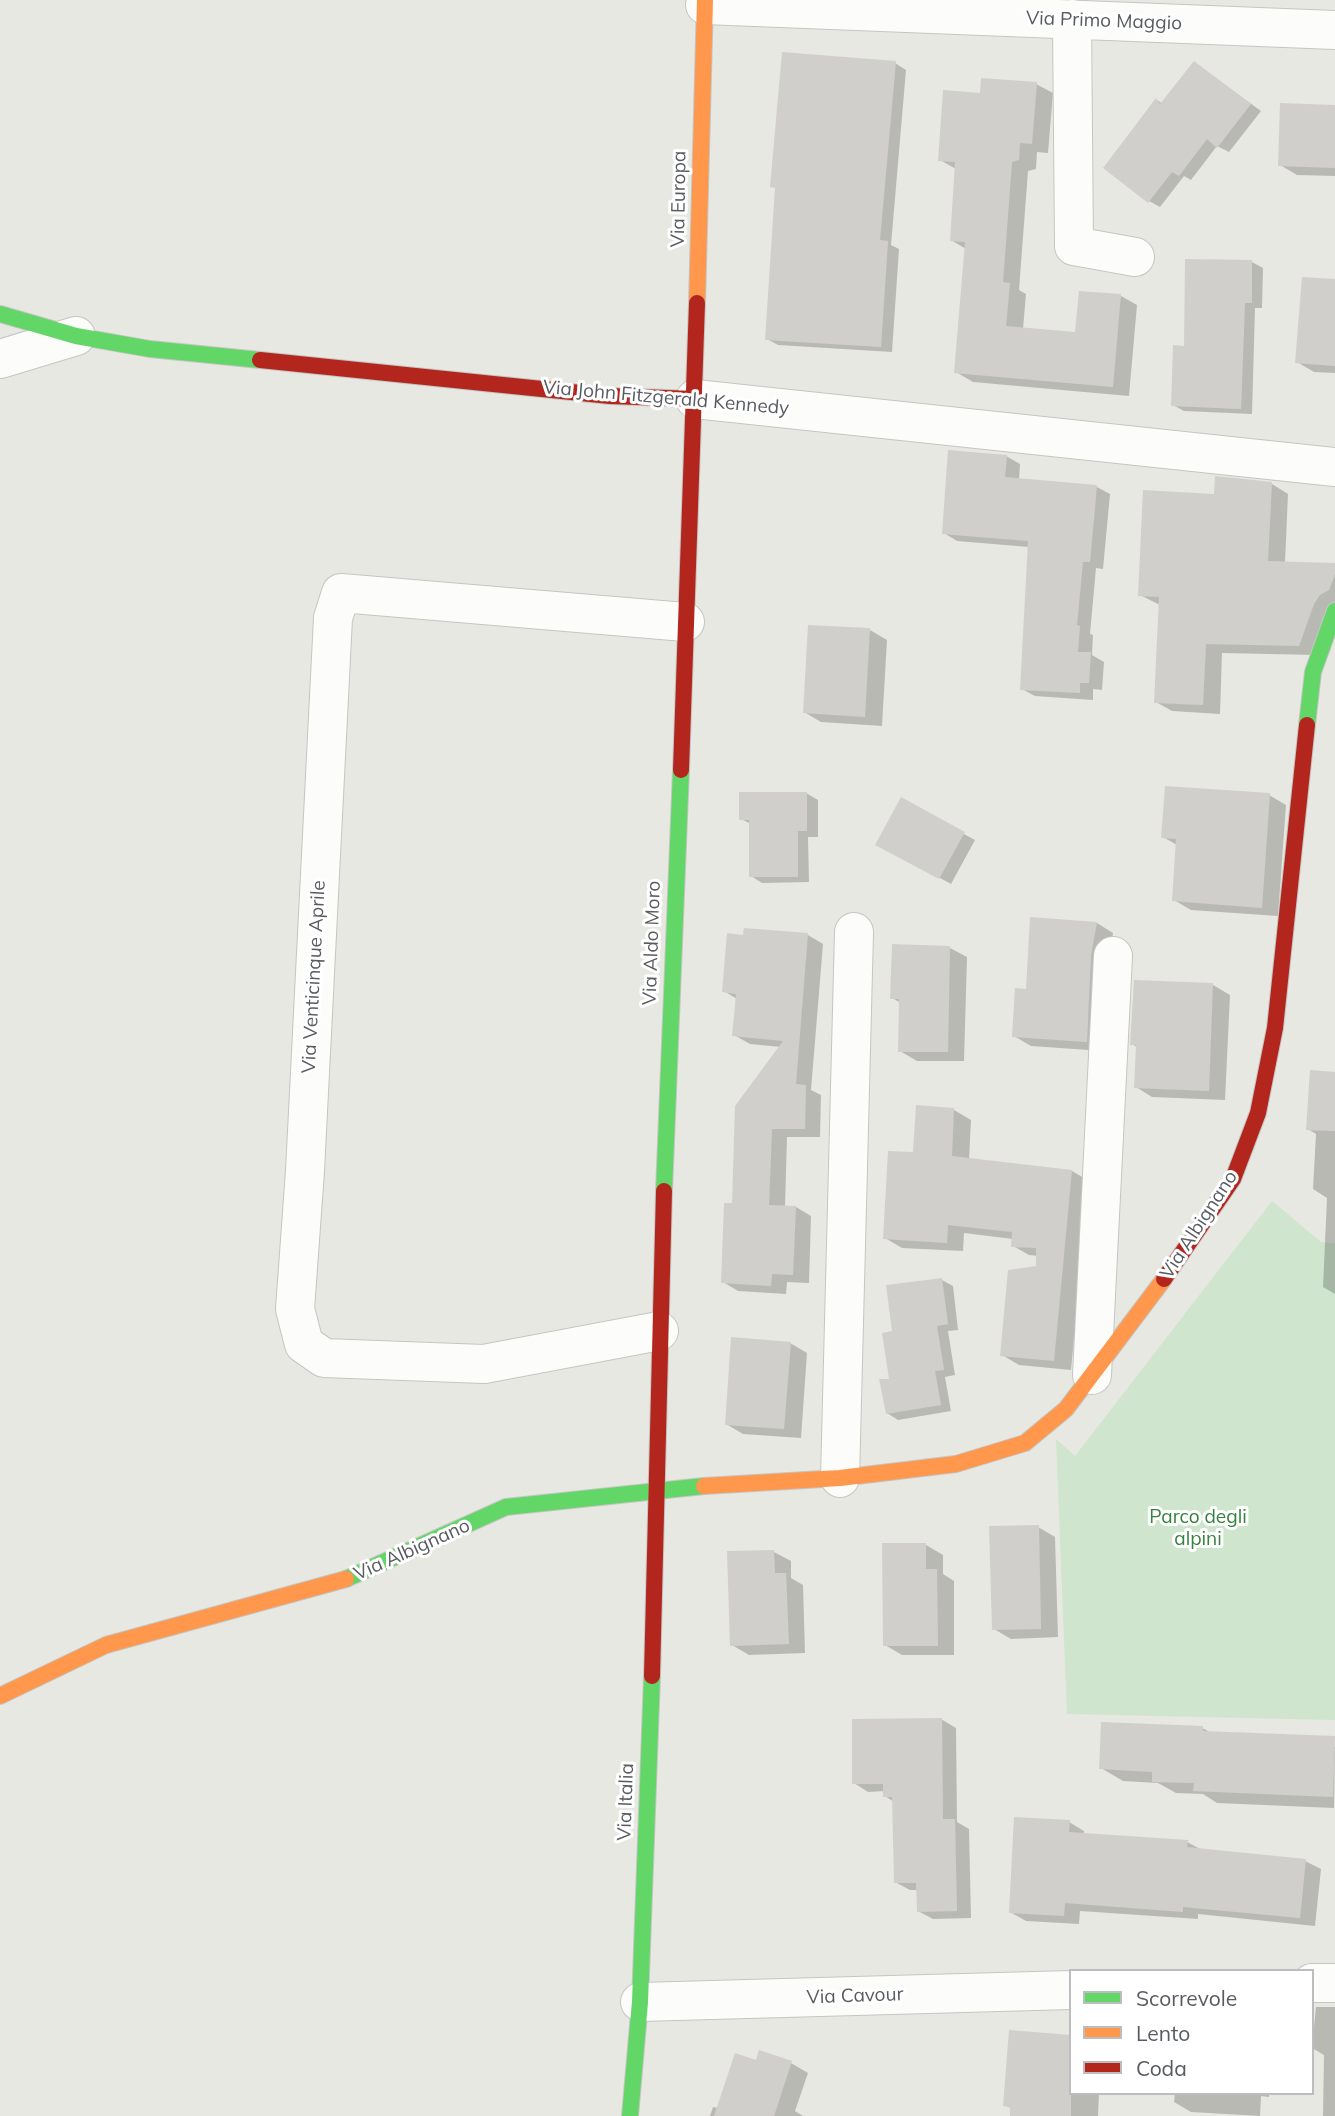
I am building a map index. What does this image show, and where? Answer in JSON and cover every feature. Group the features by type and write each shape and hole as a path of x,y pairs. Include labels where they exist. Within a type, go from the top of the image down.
{"street":[{"name":"Via Primo Maggio","path":"705,2 1072,19 1201,12 1335,30"},
{"name":"Via Europa","path":"695,398 705,2"},
{"path":"1072,19 1073,246 1135,257"},
{"name":"Via John Fitzgerald Kennedy","path":"0,314 76,336 150,349 610,396 695,398 1335,467"},
{"path":"0,359 76,336"},
{"name":"Via Aldo Moro","path":"659,1489 659,1331 695,398"},
{"name":"Via Venticinque Aprile","path":"659,1331 484,1364 324,1358 304,1344 295,1309 305,1171 332,618 341,593 685,622"},
{"name":"Via Albignano","path":"0,1696 106,1645 354,1577 506,1507 659,1489 840,1478 956,1464 1025,1443 1066,1409 1142,1311 1233,1179 1258,1113 1275,1028 1314,672 1335,611"},
{"path":"840,1478 854,932"},
{"path":"1093,1375 1112,956"},
{"name":"Via Italia","path":"630,2116 640,2001 659,1489"},
{"path":"1314,1983 1335,1983"},
{"name":"Via Cavour","path":"640,2001 1069,1990"}],"green space":[{"name":"Parco degli alpini","path":"1272,1201 1321,1242 1335,1243 1335,1720 1067,1714 1056,1439 1075,1456"}],"building":[{"path":"782,52 896,61 880,240 888,241 881,347 765,340 775,188 770,187"},
{"path":"1194,61 1251,104 1217,148 1207,139 1179,176 1172,172 1148,203 1103,168 1156,98 1160,104"},
{"path":"981,78 1037,82 1032,144 1020,143 1019,160 1012,162 1003,282 1010,283 1006,326 1075,332 1079,291 1121,294 1113,387 954,373 965,242 950,241 955,162 938,161 943,90 980,93"},
{"path":"1280,103 1335,105 1335,168 1278,166"},
{"path":"1185,259 1252,260 1252,303 1245,303 1241,409 1171,406 1173,345 1184,346"},
{"path":"1302,277 1335,279 1335,366 1295,363"},
{"path":"948,450 1007,455 1005,477 1097,485 1090,562 1083,562 1077,625 1080,626 1078,652 1091,652 1089,683 1080,683 1080,693 1020,690 1028,541 942,534"},
{"path":"1215,476 1272,482 1268,561 1335,563 1335,574 1329,590 1320,595 1314,604 1299,646 1206,644 1203,705 1154,703 1159,597 1138,596 1143,490 1214,494"},
{"path":"808,625 870,628 865,717 803,713"},
{"path":"1165,786 1270,793 1262,908 1172,901 1176,839 1161,838"},
{"path":"739,792 807,792 807,831 798,831 798,877 749,877 749,820 739,820"},
{"path":"901,797 965,832 939,879 875,845"},
{"path":"1030,917 1097,922 1091,955 1087,1042 1012,1037 1015,988 1026,989"},
{"path":"744,928 808,933 796,1084 806,1085 805,1129 772,1129 769,1205 796,1206 793,1275 772,1274 771,1286 721,1283 724,1203 732,1203 735,1106 783,1041 732,1036 736,994 722,992 727,933 743,935"},
{"path":"892,944 950,946 948,1052 898,1052 899,999 890,999"},
{"path":"1134,980 1213,983 1209,1091 1134,1088 1136,1045 1130,1045"},
{"path":"1310,1070 1335,1072 1335,1131 1306,1130"},
{"path":"916,1105 954,1108 952,1156 1072,1170 1054,1361 1000,1356 1008,1270 1036,1266 1036,1248 1011,1247 1012,1232 948,1225 947,1243 883,1239 888,1151 913,1152"},
{"path":"942,1278 948,1324 937,1326 944,1370 935,1371 941,1405 886,1414 879,1379 889,1379 882,1333 892,1331 886,1285"},
{"path":"731,1337 791,1342 784,1429 725,1425"},
{"path":"1039,1525 1041,1629 992,1630 989,1526"},
{"path":"882,1543 926,1543 926,1569 937,1569 938,1646 883,1646"},
{"path":"774,1550 775,1573 786,1573 789,1644 730,1646 727,1551"},
{"path":"942,1718 943,1819 955,1819 957,1911 917,1912 916,1883 894,1883 892,1797 883,1797 883,1784 852,1784 852,1719"},
{"path":"1101,1722 1203,1726 1203,1731 1335,1736 1333,1797 1193,1791 1194,1783 1152,1782 1152,1772 1099,1769"},
{"path":"1014,1817 1070,1820 1069,1832 1188,1840 1187,1847 1306,1859 1300,1918 1183,1907 1183,1912 1065,1903 1064,1916 1009,1913"},
{"path":"1009,2030 1069,2035 1071,2116 1010,2116 1010,2107 1003,2106"},
{"path":"759,2050 792,2061 774,2116 714,2116 735,2053 756,2060"}],"traffic: fast":[{"path":"0,314 76,336 150,349 260,360"},
{"path":"1307,725 1313,672 1335,611"},
{"path":"664,1191 681,770"},
{"path":"346,1579 506,1507 704,1486"},
{"path":"630,2116 640,2002 652,1676"}],"traffic: slow":[{"path":"697,303 705,0"},
{"path":"704,1486 840,1478 956,1464 1025,1443 1066,1409 1164,1279"},
{"path":"0,1696 106,1645 346,1579"}],"traffic: jam":[{"path":"681,770 697,303"},
{"path":"260,360 610,396 695,399"},
{"path":"1164,1279 1233,1179 1258,1113 1275,1028 1307,725"},
{"path":"652,1676 664,1191"}]}
